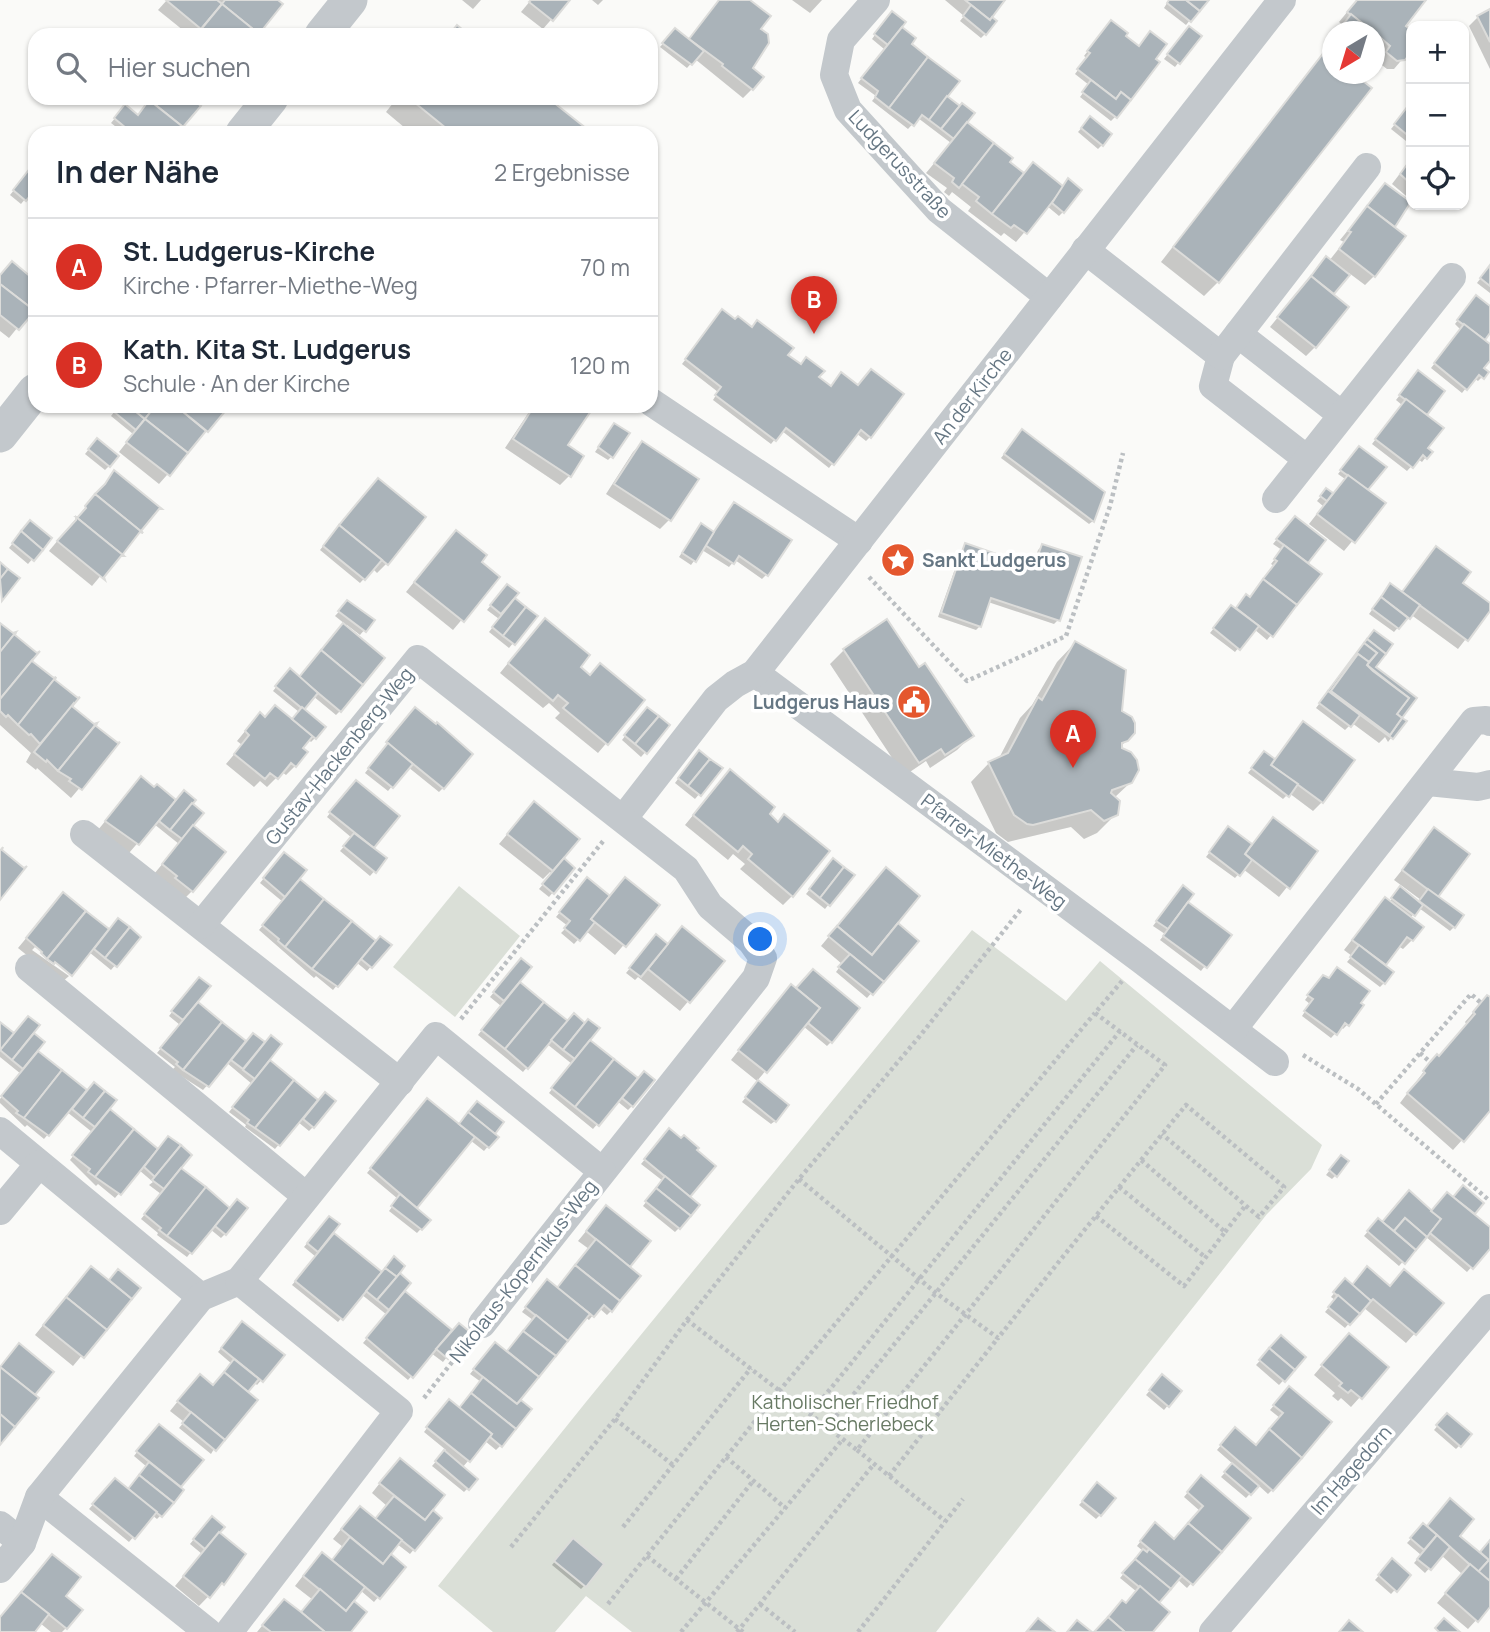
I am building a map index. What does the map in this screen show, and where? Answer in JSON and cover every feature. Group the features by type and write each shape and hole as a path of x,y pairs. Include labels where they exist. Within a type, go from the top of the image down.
{"street":[{"path":"328,28 350,0"},
{"name":"Ludgerusstraße","path":"876,0 841,40 834,75 848,110 939,210 1049,297"},
{"name":"An der Kirche","path":"755,673 1282,0"},
{"path":"250,126 266,105"},
{"path":"1307,459 1213,386 1229,345 1367,167"},
{"path":"1085,250 1229,345 1342,415"},
{"path":"1276,499 1452,277"},
{"path":"0,435 28,400"},
{"path":"658,407 854,547"},
{"name":"Gustav-Hackenberg-Weg","path":"201,925 418,659 686,869 710,906 751,941 763,958 756,978 602,1171"},
{"path":"623,819 716,699 734,684 755,673"},
{"name":"Pfarrer-Miethe-Weg","path":"755,673 1275,1062"},
{"path":"1233,1029 1474,722 1490,722"},
{"path":"1428,782 1478,787 1490,784"},
{"path":"85,834 400,1082"},
{"path":"29,968 306,1196"},
{"path":"0,1569 22,1543 39,1497 201,1297 239,1281 436,1036 443,1042"},
{"name":"Nikolaus-Kopernikus-Weg","path":"443,1042 602,1171 482,1324"},
{"path":"0,1131 201,1297"},
{"path":"0,1211 39,1164"},
{"path":"229,1632 399,1411 239,1281"},
{"name":"Im Hagedorn","path":"1213,1632 1490,1308"},
{"path":"39,1497 208,1632"},
{"path":"0,1525 22,1543"}],"path":[{"path":"854,547 967,681 1066,636 1110,506 1123,453"},
{"path":"443,1042 623,819"},
{"path":"511,1547 615,1419 687,1320 799,1179 919,1037 1039,885"},
{"path":"608,1604 780,1390 1140,959"},
{"path":"1376,1104 1471,994 1481,1003"},
{"path":"857,1450 1165,1065 1096,1013"},
{"path":"810,1414 1120,1031"},
{"path":"827,1427 1137,1045"},
{"path":"1275,1062 1287,1045 1358,1089 1490,1201"},
{"path":"1420,1054 1430,1062"},
{"path":"889,1476 998,1338 1119,1187 1162,1134 1186,1105 1284,1187 1259,1217 1162,1134"},
{"path":"1141,1160 1225,1232"},
{"path":"799,1179 936,1293 998,1338"},
{"path":"1119,1187 1206,1258"},
{"path":"1096,1216 1184,1286 1246,1205"},
{"path":"687,1320 945,1521"},
{"name":"Nikolaus-Kopernikus-Weg","path":"399,1411 418,1406 482,1324"},
{"path":"623,1527 751,1368"},
{"path":"615,1419 673,1465"},
{"path":"681,1632 843,1439"},
{"path":"726,1457 785,1508"},
{"path":"647,1556 740,1631 874,1464"},
{"path":"676,1579 753,1481"},
{"path":"858,1632 963,1499"},
{"path":"760,1604 795,1632"}],"green space":[{"path":"459,886 520,936 455,1017 393,967"},
{"name":"Katholischer Friedhof Herten-Scherlebeck","path":"972,930 1066,1001 1100,961 1322,1145 1311,1169 1267,1214 936,1632 632,1632 586,1596 555,1632 493,1632 438,1586"}],"building":[{"path":"166,0 217,0 222,4 200,28"},
{"path":"225,0 278,0 283,4 264,28 252,28 222,4"},
{"path":"570,0 553,21 529,2"},
{"path":"719,0 750,0 771,16 761,29 768,34 769,43 753,68 764,77 753,90 689,39"},
{"path":"965,0 1005,0 990,20"},
{"path":"1169,0 1186,0 1200,11 1191,22 1167,3"},
{"path":"1186,0 1209,0 1200,11"},
{"path":"1357,0 1426,0 1410,21 1406,21 1405,60 1397,61 1386,52 1390,46 1385,42 1385,21 1359,21 1347,12"},
{"path":"222,4 252,28 202,28"},
{"path":"971,5 990,20 992,17 997,21 986,35 963,16"},
{"path":"1490,9 1490,42 1477,16"},
{"path":"892,11 906,22 888,45 874,34"},
{"path":"1351,14 1360,21 1346,21"},
{"path":"1111,20 1139,46 1150,31 1167,44 1156,59 1160,62 1131,100 1121,92 1116,99 1077,69"},
{"path":"1189,26 1202,36 1180,64 1167,54"},
{"path":"902,27 916,38 912,44 928,57 889,108 875,97 878,91 861,78"},
{"path":"675,28 704,51 692,65 662,43"},
{"path":"1322,55 1322,84 1367,84 1372,88 1219,283 1173,247"},
{"path":"928,57 960,81 929,120 922,115 914,126 889,108"},
{"path":"1091,80 1116,99 1121,92 1131,100 1117,118 1082,92"},
{"path":"947,96 960,106 941,129 929,120"},
{"path":"962,103 975,113 954,139 941,129"},
{"path":"124,105 138,115 145,105 155,105 182,126 124,126 114,118"},
{"path":"156,105 201,106 182,126"},
{"path":"418,105 557,105 583,126 443,126"},
{"path":"1406,108 1406,134 1394,124"},
{"path":"1090,116 1112,134 1103,146 1081,128"},
{"path":"967,122 994,143 959,188 952,182 954,178 934,163"},
{"path":"994,143 1013,158 1010,162 1024,173 992,214 976,201 979,197 962,184"},
{"path":"1033,162 1064,187 1027,234 1014,225 1011,228 992,214"},
{"path":"1406,166 1406,179 1400,174"},
{"path":"28,171 28,199 26,201 13,190"},
{"path":"1068,178 1082,190 1064,213 1052,203"},
{"path":"1385,183 1406,198 1406,210 1395,227 1367,206"},
{"path":"1367,206 1406,236 1375,277 1339,249 1351,232 1348,231"},
{"path":"1326,256 1350,275 1334,294 1311,276"},
{"path":"12,261 28,274 28,306 0,284 0,275"},
{"path":"1490,265 1490,286 1480,278"},
{"path":"1311,276 1349,307 1316,348 1277,317"},
{"path":"0,284 28,306 28,319 19,330 0,315"},
{"path":"1476,295 1490,306 1490,333 1485,340 1457,320"},
{"path":"722,309 735,319 738,316 752,327 757,320 794,348 788,355 801,364 806,357 825,371 819,377 831,386 841,372 858,385 871,369 904,394 871,438 861,430 834,465 786,428 776,441 715,395 721,387 685,359"},
{"path":"1464,324 1490,344 1490,361 1484,368 1489,372 1484,379 1479,375 1467,390 1434,363"},
{"path":"1418,370 1445,391 1427,415 1399,395"},
{"path":"1406,399 1444,428 1428,448 1433,452 1427,459 1423,455 1413,468 1375,439"},
{"path":"115,413 138,413 145,419 136,430"},
{"path":"138,413 150,413 145,419"},
{"path":"150,413 184,413 206,431 188,453 145,419"},
{"path":"185,413 224,413 208,432"},
{"path":"530,413 590,413 568,445 584,456 571,477 513,439"},
{"path":"145,419 188,453 170,476 126,442"},
{"path":"614,423 630,433 613,458 598,447"},
{"path":"1022,429 1105,492 1094,522 1004,454"},
{"path":"97,438 119,456 110,467 88,449"},
{"path":"642,441 699,479 671,521 614,484"},
{"path":"1359,446 1387,467 1368,490 1340,470"},
{"path":"114,470 162,509 159,509 141,531 143,533 95,494"},
{"path":"1348,475 1386,503 1355,543 1317,514"},
{"path":"378,478 426,517 388,565 339,525"},
{"path":"1326,488 1333,493 1327,501 1320,496"},
{"path":"95,494 143,533 140,532 124,556 76,517"},
{"path":"734,502 792,540 768,576 739,556 734,564 705,545"},
{"path":"1295,516 1326,540 1308,563 1276,539"},
{"path":"76,517 124,556 121,556 104,577 105,580 57,541"},
{"path":"30,520 52,538 43,550 21,531"},
{"path":"701,523 714,532 696,562 682,553"},
{"path":"339,525 382,560 365,580 323,546"},
{"path":"456,530 487,555 482,562 500,577 464,622 414,582"},
{"path":"21,531 43,550 34,561 12,543"},
{"path":"965,543 1034,567 1042,544 1082,557 1060,621 991,598 981,627 941,613"},
{"path":"1284,545 1322,574 1297,605 1263,579 1277,561 1274,559"},
{"path":"1436,546 1471,572 1463,583 1490,603 1490,611 1468,641 1402,592"},
{"path":"0,562 8,569 0,579"},
{"path":"8,569 20,578 2,601 0,579"},
{"path":"1263,579 1297,605 1273,637 1236,608 1246,594 1250,597"},
{"path":"1390,583 1420,605 1410,619 1381,597"},
{"path":"507,584 519,593 501,614 490,605"},
{"path":"1381,597 1408,618 1399,629 1372,609"},
{"path":"515,598 526,607 503,636 492,627"},
{"path":"347,600 375,620 366,632 338,611"},
{"path":"1231,605 1259,626 1240,650 1213,628"},
{"path":"526,607 538,616 515,645 503,636"},
{"path":"545,618 590,655 581,667 590,675 600,663 645,700 608,745 563,708 568,703 558,695 553,701 508,663"},
{"name":"Ludgerus Haus","path":"887,619 919,667 925,663 974,736 945,755 941,749 919,763 843,649"},
{"path":"0,623 13,633 16,632 0,652"},
{"path":"343,623 385,658 363,685 321,650"},
{"path":"1374,630 1393,644 1386,654 1367,639"},
{"path":"16,632 15,635 37,653 40,651 0,699 0,652"},
{"path":"1367,639 1386,654 1376,667 1417,698 1402,718 1397,714 1409,698 1367,665 1377,653 1364,643"},
{"path":"1075,641 1126,670 1122,711 1132,717 1135,733 1122,743 1122,748 1131,752 1137,760 1139,770 1132,783 1112,790 1111,793 1120,801 1118,815 1104,821 1091,810 1033,825 1027,824 1014,815 988,762 1008,753 1038,697 1042,700"},
{"path":"1364,643 1377,653 1369,662 1358,654 1331,691 1390,735 1402,718 1407,721 1393,739 1328,691"},
{"path":"321,650 363,685 341,712 299,677"},
{"path":"1358,654 1369,662 1367,665 1373,671 1409,698 1397,714 1402,718 1390,735 1331,691"},
{"path":"33,659 32,661 56,677 18,725 0,711 0,699"},
{"path":"290,668 318,693 304,710 275,686"},
{"path":"56,677 55,680 80,697 40,744 18,725"},
{"path":"1328,691 1360,715 1351,727 1319,703"},
{"path":"73,704 73,707 94,724 97,723 58,771 34,752"},
{"path":"275,705 313,736 303,748 308,752 296,767 291,763 278,779 270,773 265,779 234,754 249,735 245,731 260,712 265,717"},
{"path":"302,707 326,727 316,739 292,719"},
{"path":"415,707 436,724 437,722 473,754 444,789 386,742"},
{"path":"647,707 659,716 635,744 624,735"},
{"path":"659,716 670,725 647,754 635,744"},
{"path":"1303,721 1355,760 1323,803 1271,765"},
{"path":"97,723 96,726 120,742 82,790 58,771"},
{"path":"388,743 413,764 393,788 368,768"},
{"path":"699,750 710,759 688,786 678,778"},
{"path":"1264,751 1275,759 1271,765 1298,784 1289,797 1251,768"},
{"path":"710,759 723,768 701,796 688,786"},
{"path":"730,769 775,807 770,814 778,822 784,814 830,851 793,897 748,859 752,854 743,846 738,852 693,815"},
{"path":"141,776 154,787 157,784 176,800 139,845 105,821"},
{"path":"356,780 400,816 374,848 329,812"},
{"path":"184,790 196,800 170,830 159,821"},
{"path":"534,801 580,839 553,871 507,834"},
{"path":"192,803 204,813 182,839 170,830"},
{"path":"1273,817 1318,851 1290,889 1245,854"},
{"path":"193,825 226,852 193,892 162,864"},
{"path":"1228,826 1252,844 1245,854 1252,860 1240,876 1209,852"},
{"path":"1434,827 1470,854 1438,897 1402,870"},
{"path":"354,833 387,858 376,873 343,846"},
{"path":"3,847 2,850 24,868 27,866 0,900 0,851"},
{"path":"284,852 307,870 285,897 263,878"},
{"path":"564,858 575,868 554,894 542,884"},
{"path":"833,858 844,867 820,898 809,889"},
{"path":"844,867 855,875 830,906 820,898"},
{"path":"886,867 920,896 872,955 837,926"},
{"path":"587,877 610,896 591,919 595,922 580,941 564,928 570,921 559,912"},
{"path":"625,877 660,905 626,947 591,919"},
{"path":"300,879 324,899 285,947 262,925"},
{"path":"1183,885 1194,894 1168,929 1156,921"},
{"path":"1400,886 1423,905 1415,916 1391,898"},
{"path":"1428,889 1464,915 1455,928 1419,901"},
{"path":"63,892 86,911 47,959 26,938"},
{"path":"1385,897 1424,927 1413,941 1407,937 1386,965 1352,940"},
{"path":"324,899 352,921 312,969 285,947"},
{"path":"1188,902 1232,935 1207,968 1163,936"},
{"path":"86,911 109,929 72,976 47,959"},
{"path":"118,918 130,927 105,958 94,949"},
{"path":"352,921 376,941 338,987 312,969"},
{"path":"898,923 919,941 884,982 828,936 837,926 872,955"},
{"path":"682,926 725,961 690,1003 648,969"},
{"path":"130,927 141,937 117,967 105,958"},
{"path":"656,934 668,944 641,977 629,968"},
{"path":"380,936 392,945 372,968 361,959"},
{"path":"1359,945 1394,972 1385,984 1350,957"},
{"path":"850,954 884,982 873,995 838,967"},
{"path":"521,958 532,967 504,1001 493,992"},
{"path":"1337,967 1370,991 1349,1026 1345,1023 1337,1035 1304,1011 1313,999 1307,995 1323,975 1329,978"},
{"path":"813,969 860,1008 832,1043 808,1023 820,1008 796,988"},
{"path":"199,977 211,986 183,1020 171,1011"},
{"path":"520,982 544,1002 505,1049 481,1030"},
{"path":"791,984 820,1008 767,1073 738,1050"},
{"path":"1487,995 1490,997 1490,1111 1464,1142 1407,1093 1425,1073 1423,1071 1430,1062 1437,1054 1439,1056 1475,1014 1473,1012"},
{"path":"198,1002 222,1022 183,1070 176,1064 178,1062 160,1048"},
{"path":"544,1002 568,1021 528,1069 505,1049"},
{"path":"574,1013 585,1023 563,1050 551,1040"},
{"path":"28,1016 40,1025 12,1060 0,1050"},
{"path":"588,1019 600,1028 575,1059 563,1050"},
{"path":"0,1022 14,1033 0,1050"},
{"path":"222,1022 246,1041 209,1087 183,1070"},
{"path":"34,1033 45,1042 23,1069 12,1060"},
{"path":"253,1033 265,1042 243,1069 231,1060"},
{"path":"271,1035 282,1044 255,1079 243,1070"},
{"path":"590,1040 614,1059 575,1107 551,1088"},
{"path":"38,1051 62,1070 24,1118 1,1096"},
{"path":"614,1059 638,1078 599,1126 575,1107"},
{"path":"270,1060 294,1080 255,1128 232,1107"},
{"path":"62,1070 87,1090 49,1136 24,1118"},
{"path":"644,1071 655,1080 633,1107 622,1098"},
{"path":"294,1080 318,1100 280,1146 255,1128"},
{"path":"758,1080 789,1105 776,1122 745,1097"},
{"path":"94,1082 105,1091 83,1118 72,1109"},
{"path":"105,1091 117,1100 95,1127 83,1118"},
{"path":"325,1092 336,1101 314,1128 303,1119"},
{"path":"427,1098 475,1137 417,1208 370,1168"},
{"path":"477,1101 504,1122 495,1134 468,1112"},
{"path":"110,1109 134,1129 95,1177 88,1172 90,1169 72,1155"},
{"path":"468,1112 499,1137 489,1148 459,1124"},
{"path":"669,1128 681,1138 684,1135 716,1166 690,1197 644,1159"},
{"path":"134,1129 158,1149 121,1195 95,1177"},
{"path":"168,1136 181,1145 155,1177 144,1167"},
{"path":"181,1145 192,1155 164,1189 152,1180"},
{"path":"1341,1155 1349,1161 1337,1177 1329,1170"},
{"path":"181,1168 206,1187 167,1236 144,1214"},
{"path":"665,1176 700,1205 691,1216 656,1188"},
{"path":"1463,1185 1484,1203 1475,1214 1453,1197"},
{"path":"206,1187 230,1208 192,1254 167,1236"},
{"path":"656,1188 691,1216 680,1229 645,1201"},
{"path":"1409,1190 1441,1219 1427,1237 1405,1218 1394,1231 1382,1222"},
{"path":"1447,1192 1490,1227 1490,1249 1473,1269 1430,1233 1441,1219 1431,1211"},
{"path":"400,1194 431,1220 422,1230 391,1206"},
{"path":"237,1199 248,1208 226,1235 215,1226"},
{"path":"606,1205 651,1241 630,1267 586,1231"},
{"path":"329,1216 340,1224 318,1252 307,1243"},
{"path":"1378,1218 1416,1250 1405,1264 1367,1231"},
{"path":"1405,1218 1427,1237 1416,1250 1394,1231"},
{"path":"334,1233 382,1272 343,1320 295,1281"},
{"path":"596,1239 641,1276 620,1301 575,1265"},
{"path":"394,1256 405,1266 397,1277 385,1268"},
{"path":"575,1265 620,1301 612,1312 604,1305 594,1317 557,1288"},
{"path":"91,1266 132,1299 107,1330 66,1297"},
{"path":"1367,1266 1390,1286 1404,1269 1444,1303 1416,1335 1352,1285"},
{"path":"385,1268 397,1277 377,1300 366,1291"},
{"path":"118,1269 141,1288 132,1299 109,1280"},
{"path":"400,1273 411,1283 389,1310 377,1300"},
{"path":"1345,1278 1371,1301 1360,1314 1333,1292"},
{"path":"547,1279 590,1314 568,1341 525,1307"},
{"path":"405,1291 452,1330 413,1378 366,1338"},
{"path":"1338,1295 1360,1314 1350,1325 1328,1307"},
{"path":"66,1297 107,1330 84,1358 43,1325"},
{"path":"536,1315 568,1341 556,1356 523,1331"},
{"path":"242,1321 285,1355 263,1382 221,1348"},
{"path":"459,1323 470,1332 448,1359 436,1349"},
{"path":"523,1331 556,1356 539,1377 507,1351"},
{"path":"1349,1333 1389,1367 1362,1399 1351,1390 1348,1393 1339,1386 1342,1383 1321,1365"},
{"path":"1281,1335 1306,1357 1295,1370 1269,1348"},
{"path":"495,1342 539,1377 517,1404 473,1369"},
{"path":"19,1343 54,1372 35,1395 0,1367"},
{"path":"1269,1348 1295,1370 1285,1382 1259,1360"},
{"path":"234,1359 259,1379 248,1392 224,1372"},
{"path":"0,1367 39,1398 15,1427 0,1414"},
{"path":"224,1372 258,1400 225,1440 177,1401 200,1374 213,1385"},
{"path":"1162,1374 1182,1391 1169,1407 1149,1390"},
{"path":"483,1377 517,1404 521,1400 532,1409 516,1429 471,1393"},
{"path":"1289,1386 1332,1422 1302,1458 1269,1429 1283,1413 1273,1405"},
{"path":"471,1393 516,1429 502,1447 490,1437 492,1434 459,1408"},
{"path":"449,1399 492,1434 470,1462 426,1427"},
{"path":"191,1412 225,1440 216,1451 182,1423"},
{"path":"1447,1413 1472,1434 1461,1447 1436,1425"},
{"path":"0,1414 15,1427 0,1445"},
{"path":"159,1424 204,1460 181,1487 136,1451"},
{"path":"1235,1427 1256,1445 1269,1429 1302,1458 1273,1491 1220,1445"},
{"path":"444,1450 478,1479 469,1490 435,1461"},
{"path":"400,1458 445,1495 425,1520 379,1483"},
{"path":"149,1462 184,1490 174,1503 139,1475"},
{"path":"1232,1463 1259,1486 1251,1495 1224,1472"},
{"path":"139,1475 174,1503 162,1517 128,1489"},
{"path":"1201,1475 1251,1518 1222,1552 1188,1523 1203,1506 1187,1492"},
{"path":"115,1478 157,1512 135,1539 92,1504"},
{"path":"1097,1482 1116,1498 1101,1516 1082,1501"},
{"path":"394,1496 425,1520 433,1510 442,1518 415,1551 375,1519"},
{"path":"1450,1498 1474,1519 1460,1536 1489,1560 1478,1572 1427,1526"},
{"path":"360,1506 402,1540 383,1564 341,1529"},
{"path":"212,1516 225,1527 205,1549 193,1539"},
{"path":"1155,1522 1174,1539 1188,1523 1222,1552 1193,1585 1140,1541"},
{"path":"1423,1523 1437,1535 1424,1550 1410,1538"},
{"path":"219,1532 246,1554 224,1585 222,1583 210,1598 183,1576"},
{"path":"1437,1535 1450,1547 1431,1570 1417,1559"},
{"path":"350,1537 383,1564 391,1554 406,1567 380,1599 332,1560"},
{"path":"573,1538 604,1564 586,1587 554,1561"},
{"path":"1490,1540 1490,1581 1478,1572 1489,1560 1480,1552"},
{"path":"1143,1549 1147,1552 1149,1549 1182,1576 1171,1589 1135,1559"},
{"path":"322,1552 365,1587 346,1611 303,1576"},
{"path":"52,1554 81,1577 66,1596 83,1610 67,1629 21,1592"},
{"path":"1392,1558 1411,1575 1397,1592 1378,1575"},
{"path":"1135,1559 1171,1589 1159,1603 1122,1573"},
{"path":"1470,1564 1490,1581 1490,1607 1478,1622 1445,1593"},
{"path":"1140,1586 1170,1612 1153,1632 1125,1632 1108,1617 1122,1600 1126,1603"},
{"path":"320,1589 346,1611 354,1601 367,1612 351,1632 325,1632 301,1612"},
{"path":"21,1592 49,1614 35,1632 0,1632 0,1617"},
{"path":"284,1599 325,1632 271,1632 262,1625"},
{"path":"1108,1617 1125,1632 1094,1632"},
{"path":"1038,1618 1055,1632 1027,1631"},
{"path":"1444,1618 1460,1632 1439,1632 1435,1628"},
{"path":"1077,1620 1092,1632 1067,1632"},
{"path":"1349,1620 1363,1632 1339,1632"}],"place":[{"name":"Kath. Kita St. Ludgerus","path":"814,334"},
{"name":"Sankt Ludgerus","path":"898,560"},
{"name":"Ludgerus Haus","path":"914,702"},
{"name":"St. Ludgerus-Kirche","path":"1073,768"}]}
